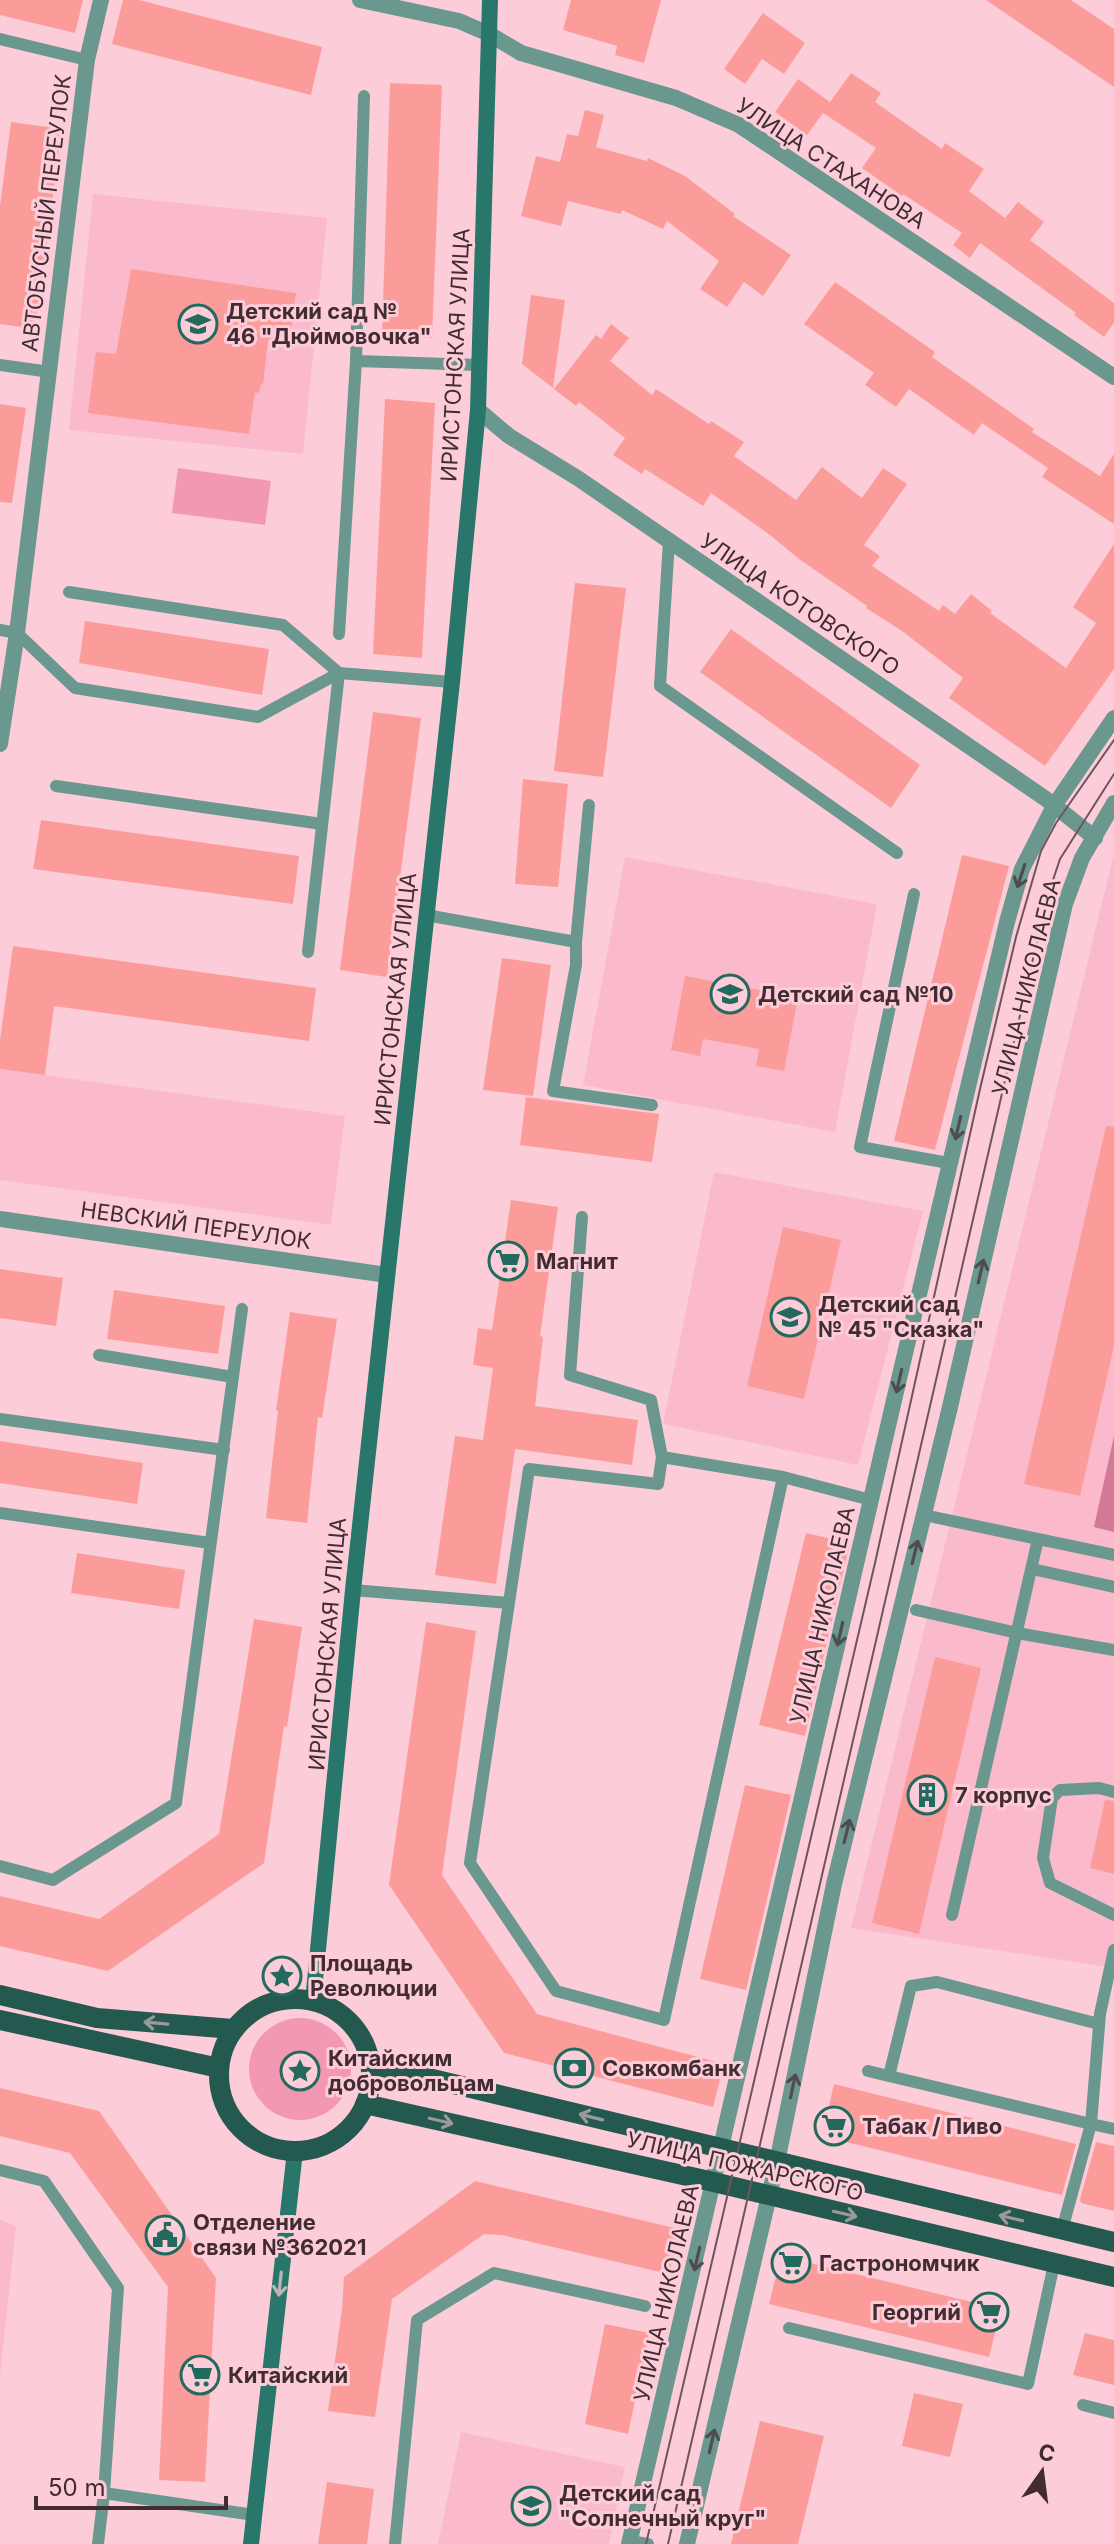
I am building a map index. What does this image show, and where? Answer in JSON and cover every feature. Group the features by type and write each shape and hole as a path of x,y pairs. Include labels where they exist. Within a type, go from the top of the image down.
{"main road":[{"name":"ИРИСТОНСКАЯ УЛИЦА","path":"313,2001 353,1590 452,682 478,410 490,0"},
{"path":"0,1995 97,2018 233,2029"},
{"path":"283,1999 313,2001 334,2009 352,2024 364,2043 370,2064 371,2085 354,2123 337,2138 317,2147 295,2151 270,2147 248,2134 231,2116 221,2093 219,2068 223,2048 233,2029 255,2009 283,1999"},
{"path":"0,2020 219,2068"},
{"name":"УЛИЦА ПОЖАРСКОГО","path":"370,2064 1114,2242"},
{"name":"УЛИЦА ПОЖАРСКОГО","path":"365,2104 1114,2277"},
{"path":"251,2544 295,2151"}],"street":[{"name":"АВТОБУСНЫЙ ПЕРЕУЛОК","path":"0,744 17,633 87,60 101,0"},
{"name":"УЛИЦА СТАХАНОВА","path":"360,0 459,21 521,53 676,98 739,125 1114,377"},
{"name":"УЛИЦА КОТОВСКОГО","path":"478,410 509,436 579,479 1054,806 1095,838"},
{"name":"УЛИЦА НИКОЛАЕВА","path":"630,2542 871,1500 1022,869 1054,806 1114,718"},
{"name":"УЛИЦА НИКОЛАЕВА","path":"687,2544 777,2162 834,1884 924,1515 1065,904 1082,858 1114,803"},
{"name":"НЕВСКИЙ ПЕРЕУЛОК","path":"0,1219 387,1275"}],"lane":[{"path":"0,39 87,60"},
{"path":"339,634 356,361 364,96"},
{"path":"356,361 479,365"},
{"name":"АВТОБУСНЫЙ ПЕРЕУЛОК","path":"0,365 50,372"},
{"path":"669,541 660,686 897,853"},
{"path":"69,592 283,625 339,673"},
{"path":"0,630 17,633 75,688 258,717 339,673 452,682"},
{"path":"308,952 339,673"},
{"path":"56,786 322,824"},
{"path":"589,805 576,965 553,1091 652,1105"},
{"path":"914,894 860,1147 943,1162 949,1168"},
{"path":"426,915 576,942"},
{"path":"582,1217 570,1375 651,1400 662,1457 658,1484 529,1469 470,1863 556,1991 664,2020 783,1477"},
{"path":"0,1866 53,1880 176,1803 242,1309"},
{"path":"99,1355 233,1377"},
{"path":"0,1419 224,1450"},
{"path":"662,1457 783,1477 871,1500"},
{"path":"0,1513 210,1543"},
{"path":"924,1515 1114,1555"},
{"path":"952,1915 1038,1539"},
{"path":"1032,1569 1114,1587"},
{"path":"353,1590 509,1603"},
{"path":"916,1610 1017,1633 1114,1650"},
{"path":"1114,1792 1099,1788 1060,1790 1052,1798 1043,1858 1050,1883 1114,1915"},
{"path":"1062,2230 1091,2124 1099,2024 1114,1950"},
{"path":"889,2076 911,1986 937,1982 1099,2024"},
{"path":"868,2071 1114,2129"},
{"path":"0,2170 44,2181 118,2288 98,2544"},
{"path":"789,2328 1028,2384 1054,2264"},
{"path":"395,2544 417,2320 494,2273 645,2306"},
{"path":"1083,2405 1114,2413"},
{"path":"104,2493 254,2515"},
{"path":"630,2542 648,2544"}],"shaded area":[{"name":"Детский сад № 46 \"Дюймовочка\"","path":"93,194 327,218 303,454 69,430"},
{"path":"178,468 271,481 265,525 172,513"},
{"path":"1114,854 1114,1968 851,1928"},
{"name":"Детский сад №10","path":"625,857 877,904 835,1132 583,1085"},
{"path":"0,1069 345,1116 331,1225 0,1180"},
{"name":"Детский сад № 45 \"Сказка\"","path":"714,1172 923,1211 858,1465 663,1424"},
{"path":"1114,1436 1114,1532 1094,1527"},
{"path":"300,2018 320,2022 336,2033 347,2049 351,2069 347,2089 336,2105 320,2116 300,2120 280,2116 264,2105 253,2089 249,2069 253,2049 264,2033 280,2022"},
{"path":"0,2219 16,2227 0,2376"},
{"name":"Детский сад \"Солнечный круг\"","path":"461,2432 625,2467 609,2544 438,2544"}],"building":[{"path":"0,0 83,0 75,33 0,15"},
{"path":"123,0 139,0 322,47 311,95 112,44"},
{"path":"571,0 661,0 644,63 615,55 617,46 563,30"},
{"path":"986,0 1071,0 1114,29 1114,87"},
{"path":"763,13 805,43 784,74 762,59 745,84 724,69"},
{"path":"851,73 881,93 875,102 942,149 945,143 984,169 969,191 1005,218 1018,202 1044,222 1030,240 1114,303 1114,323 1104,337 980,243 970,258 953,245 962,233 862,168 876,148 823,113 807,135 775,112 798,79 830,102"},
{"path":"390,83 442,85 432,338 382,336"},
{"path":"585,110 604,115 596,147 647,161 648,158 685,176 735,214 733,216 791,255 763,296 744,282 727,307 700,289 719,261 667,221 663,229 622,210 621,214 568,201 561,226 521,216 536,156 560,162 567,134 578,136"},
{"path":"11,122 62,129 35,329 0,324 0,206"},
{"path":"131,269 296,293 289,343 268,340 263,385 259,393 255,392 249,434 88,413 96,352 116,354"},
{"path":"835,282 935,352 932,357 1034,429 1032,432 1100,476 1114,454 1114,524 1042,477 1048,468 982,423 974,435 909,389 896,407 865,385 874,373 804,324"},
{"path":"531,295 565,300 553,388 522,364"},
{"path":"611,324 629,338 610,361 652,395 656,389 709,424 711,421 744,442 734,456 796,500 822,467 862,498 883,468 907,484 864,545 880,556 872,566 939,611 943,605 955,614 971,594 992,611 990,613 1066,668 1096,623 1073,607 1114,544 1114,669 1045,766 949,698 963,678 770,535 711,493 703,506 645,469 642,474 613,455 625,438 579,402 576,406 554,389 596,335 601,339"},
{"path":"385,399 435,403 422,658 373,654"},
{"path":"0,404 26,408 12,503 0,502"},
{"path":"575,583 626,588 603,777 554,771"},
{"path":"85,621 269,649 262,695 79,663"},
{"path":"731,629 920,765 891,808 700,672"},
{"path":"373,712 421,718 387,977 340,970"},
{"path":"523,779 568,784 558,887 515,884"},
{"path":"41,820 299,856 293,904 33,869"},
{"path":"962,855 1009,866 935,1150 894,1141"},
{"path":"13,946 316,988 309,1041 54,1006 45,1075 0,1069 0,1040"},
{"path":"502,958 551,965 533,1096 483,1090"},
{"path":"685,976 798,997 784,1071 756,1066 759,1049 703,1039 700,1056 671,1050"},
{"path":"526,1097 659,1114 652,1162 520,1145"},
{"path":"1106,1126 1114,1127 1114,1346 1080,1496 1024,1484"},
{"path":"511,1200 558,1207 540,1336 543,1337 535,1406 638,1420 632,1465 515,1449 496,1584 435,1575 455,1436 483,1440 493,1368 473,1365 478,1328 492,1330"},
{"path":"783,1227 841,1240 804,1399 747,1386"},
{"path":"0,1269 63,1278 56,1326 0,1318"},
{"path":"114,1290 225,1306 218,1354 107,1339"},
{"path":"290,1312 337,1319 322,1418 318,1417 307,1523 266,1518 276,1410"},
{"path":"0,1441 143,1463 137,1504 0,1483"},
{"path":"806,1533 850,1543 805,1736 759,1725"},
{"path":"77,1553 185,1570 179,1609 71,1593"},
{"path":"254,1619 302,1627 264,1863 108,1971 0,1946 0,1896 99,1919 219,1834"},
{"path":"426,1622 476,1631 442,1875 537,2014 724,2064 713,2107 504,2053 389,1885"},
{"name":"7 корпус","path":"935,1657 981,1668 919,1934 872,1923"},
{"path":"745,1785 791,1795 746,1990 700,1979"},
{"path":"1105,1800 1114,1801 1114,1874 1090,1868"},
{"path":"834,2084 1076,2144 1062,2195 822,2136"},
{"path":"0,2088 99,2111 216,2278 205,2482 159,2480 168,2287 70,2153 0,2136"},
{"path":"1096,2142 1114,2146 1114,2211 1081,2203"},
{"path":"475,2181 679,2229 669,2274 502,2235 484,2234 392,2299 375,2417 328,2411 344,2277"},
{"path":"781,2256 1001,2309 989,2357 769,2304"},
{"path":"605,2324 649,2333 628,2434 585,2424"},
{"path":"1085,2333 1114,2340 1114,2385 1073,2375"},
{"path":"914,2393 963,2404 950,2457 902,2446"},
{"path":"760,2421 824,2436 798,2544 731,2544"},
{"path":"327,2482 374,2489 367,2544 318,2544"}],"tram line":[{"path":"646,2544 875,1563 1016,937 1041,851 1056,823 1114,740"},
{"path":"668,2544 1047,898 1060,859 1114,774"}],"place":[{"name":"Детский сад № 46 \"Дюймовочка\"","path":"198,324"},
{"name":"Детский сад №10","path":"730,994"},
{"name":"Магнит","path":"508,1261"},
{"name":"Детский сад № 45 \"Сказка\"","path":"790,1317"},
{"name":"7 корпус","path":"927,1795"},
{"name":"Площадь Революции","path":"282,1976"},
{"name":"Совкомбанк","path":"574,2068"},
{"name":"Китайским добровольцам","path":"300,2071"},
{"name":"Табак / Пиво","path":"834,2126"},
{"name":"Отделение связи №362021","path":"165,2235"},
{"name":"Гастрономчик","path":"791,2263"},
{"name":"Георгий","path":"989,2312"},
{"name":"Китайский","path":"200,2375"},
{"name":"Детский сад \"Солнечный круг\"","path":"531,2506"}]}
